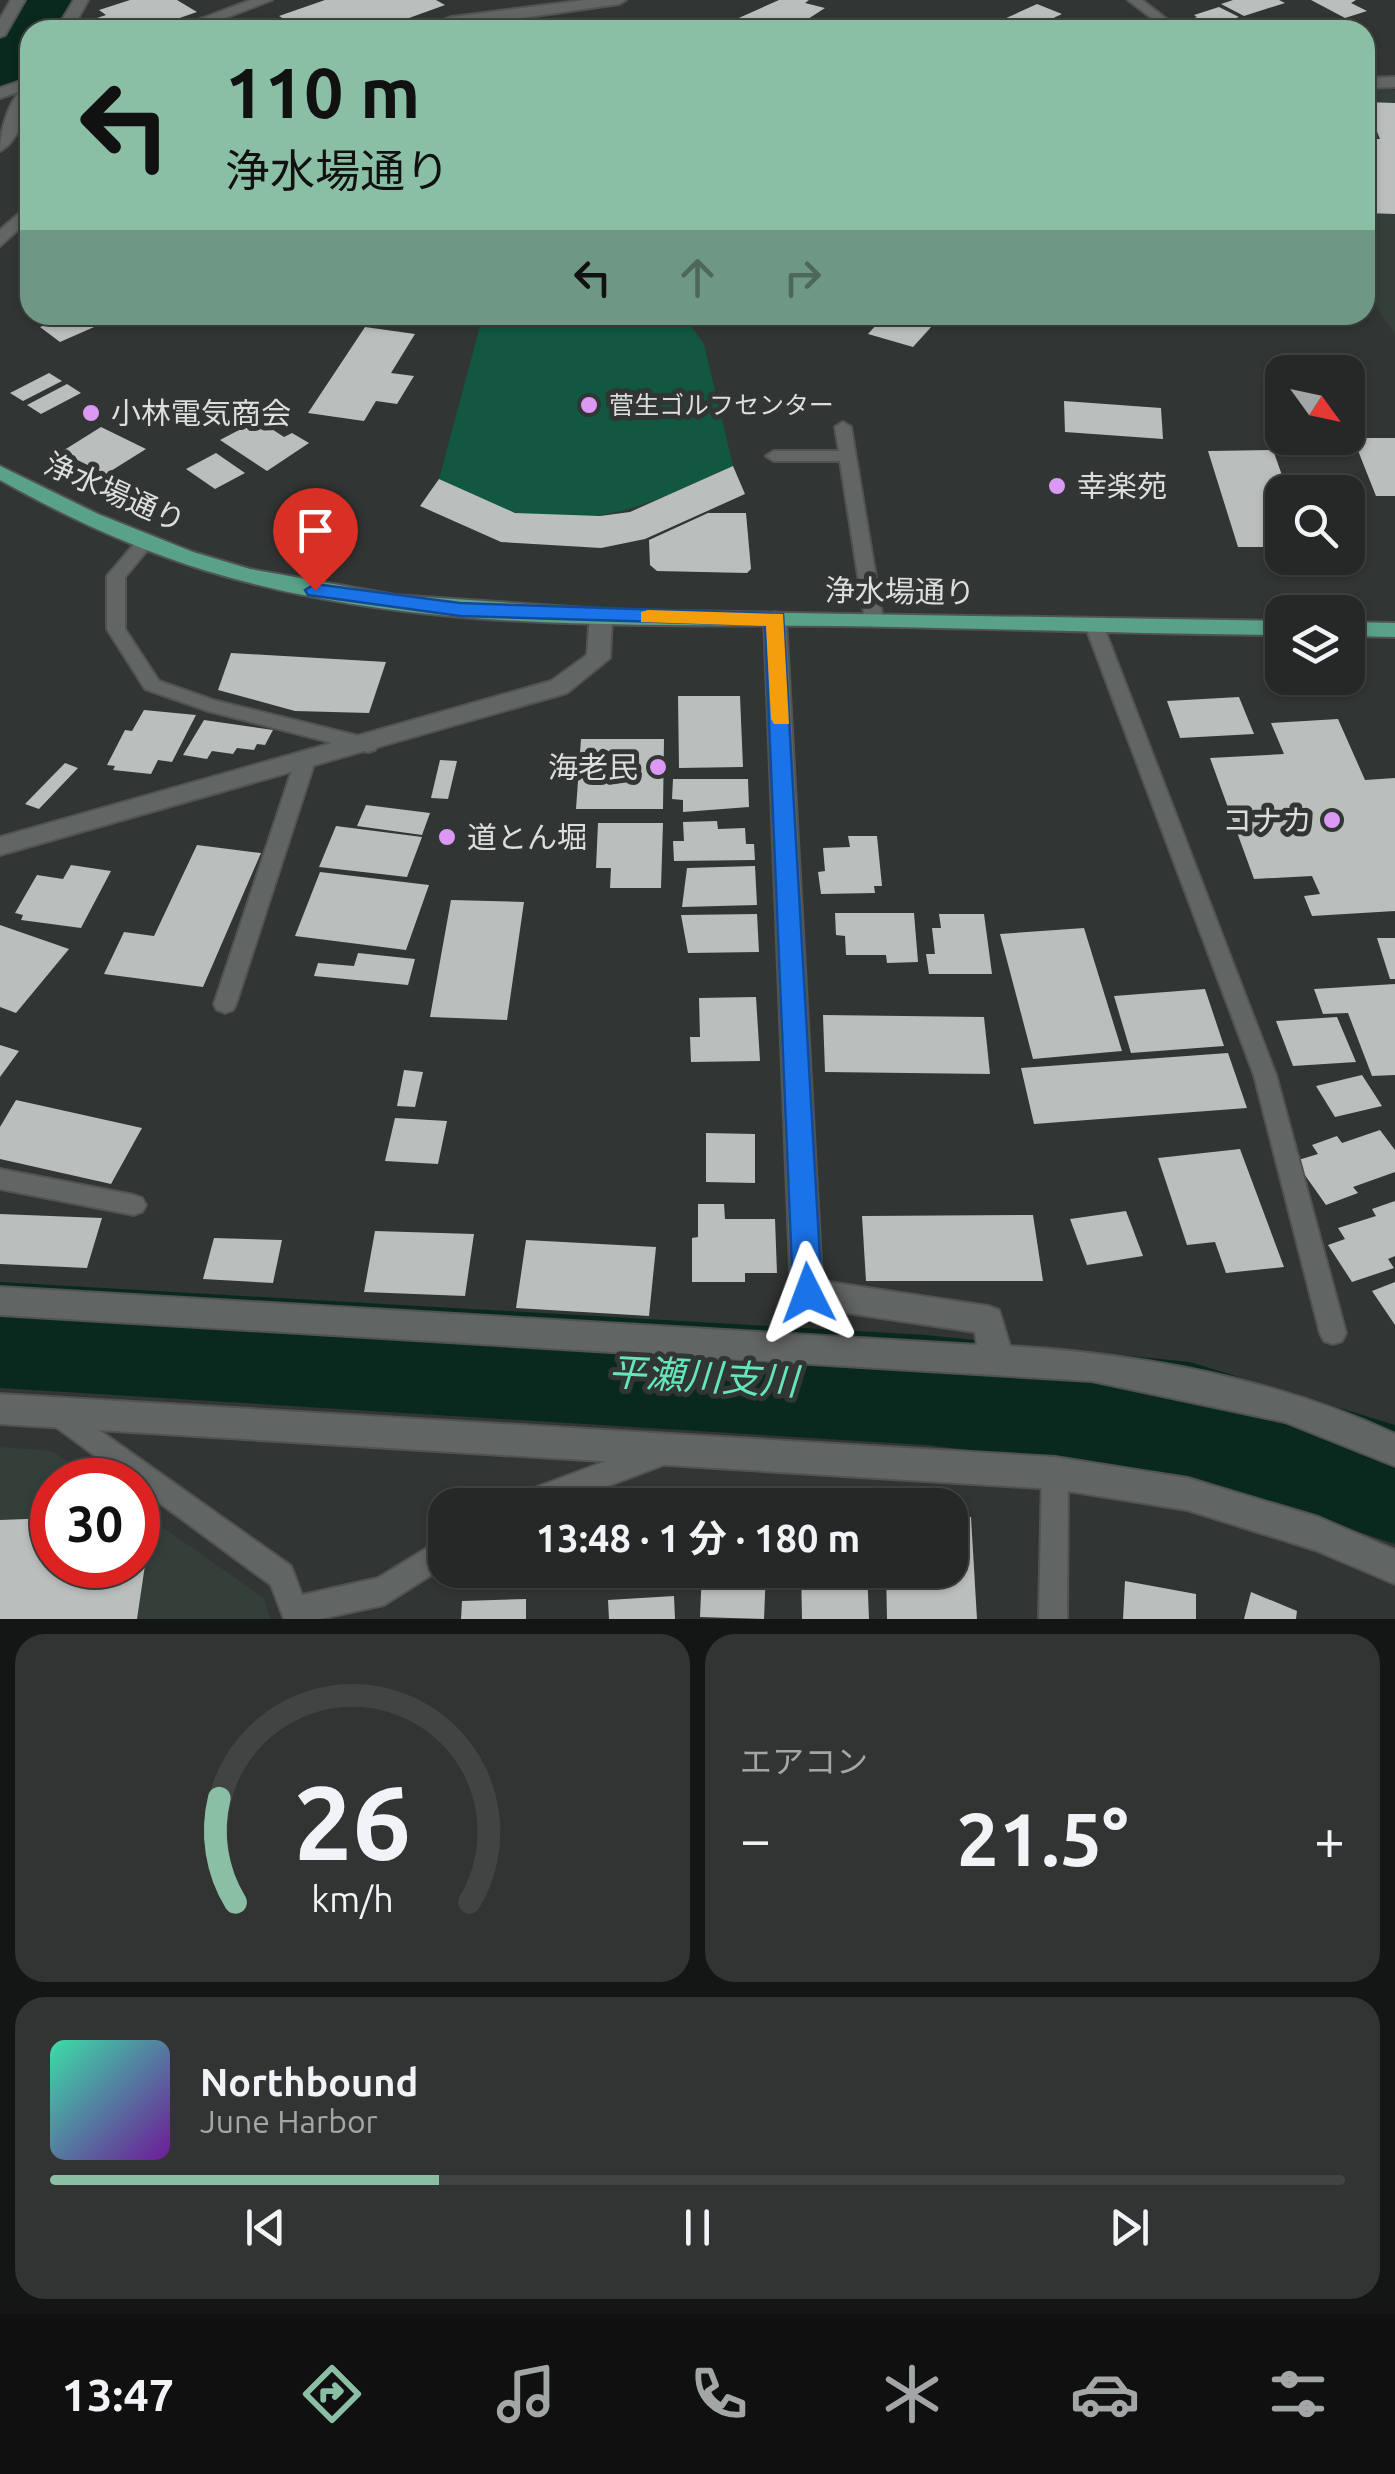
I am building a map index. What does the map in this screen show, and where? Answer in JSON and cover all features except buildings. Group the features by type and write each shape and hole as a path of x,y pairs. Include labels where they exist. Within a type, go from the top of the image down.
{"main road":[{"name":"浄水場通り","path":"0,472 146,541 247,576 315,590 460,610 1265,628"},
{"path":"1365,629 1395,630"}],"street":[{"path":"0,32 18,0"},
{"path":"208,20 265,0"},
{"path":"467,20 619,0"},
{"path":"0,146 20,106"},
{"path":"0,241 20,220"},
{"path":"0,846 368,745 559,687 598,658 601,616"},
{"path":"776,619 808,1293 988,1320 996,1357"},
{"path":"0,1301 996,1357 1092,1366 1235,1392 1359,1431 1395,1450"},
{"path":"0,1409 1056,1472 1188,1494 1318,1534 1395,1567"}],"lane":[{"path":"1134,0 1162,20"},
{"path":"843,427 874,620"},
{"path":"774,456 848,456"},
{"path":"146,541 116,576 116,629 152,685 208,706 368,745"},
{"path":"1094,624 1265,1075 1333,1333"},
{"path":"224,1004 305,760"},
{"path":"0,1178 134,1204"},
{"path":"56,1412 281,1576 298,1614 384,1590 428,1561"},
{"path":"568,1488 667,1451"},
{"path":"1053,1619 1056,1472"}],"shaded area":[{"path":"1375,90 1395,90 1395,335 1375,305"},
{"path":"0,1447 52,1451 62,1458 30,1458 30,1588 160,1588 160,1525 264,1598 270,1619 0,1619"}],"green space":[{"name":"菅生ゴルフセンター","path":"480,325 690,325 704,344 733,466 630,509 578,518 508,511 439,479"}],"waterway":[{"path":"34,20 47,0"},
{"path":"0,73 20,42"},
{"name":"平瀬川支川","path":"0,1335 926,1390 1190,1419 1368,1473 1395,1485"}],"slow traffic":[{"path":"648,617 776,619 781,719"}],"place":[{"name":"菅生ゴルフセンター","path":"589,405"},
{"name":"小林電気商会","path":"91,413"},
{"name":"幸楽苑","path":"1057,486"},
{"name":"海老民","path":"658,767"},
{"name":"コナカ","path":"1332,820"},
{"name":"道とん堀","path":"447,837"}],"route":[{"path":"315,590 460,610 776,619 808,1293"}]}
